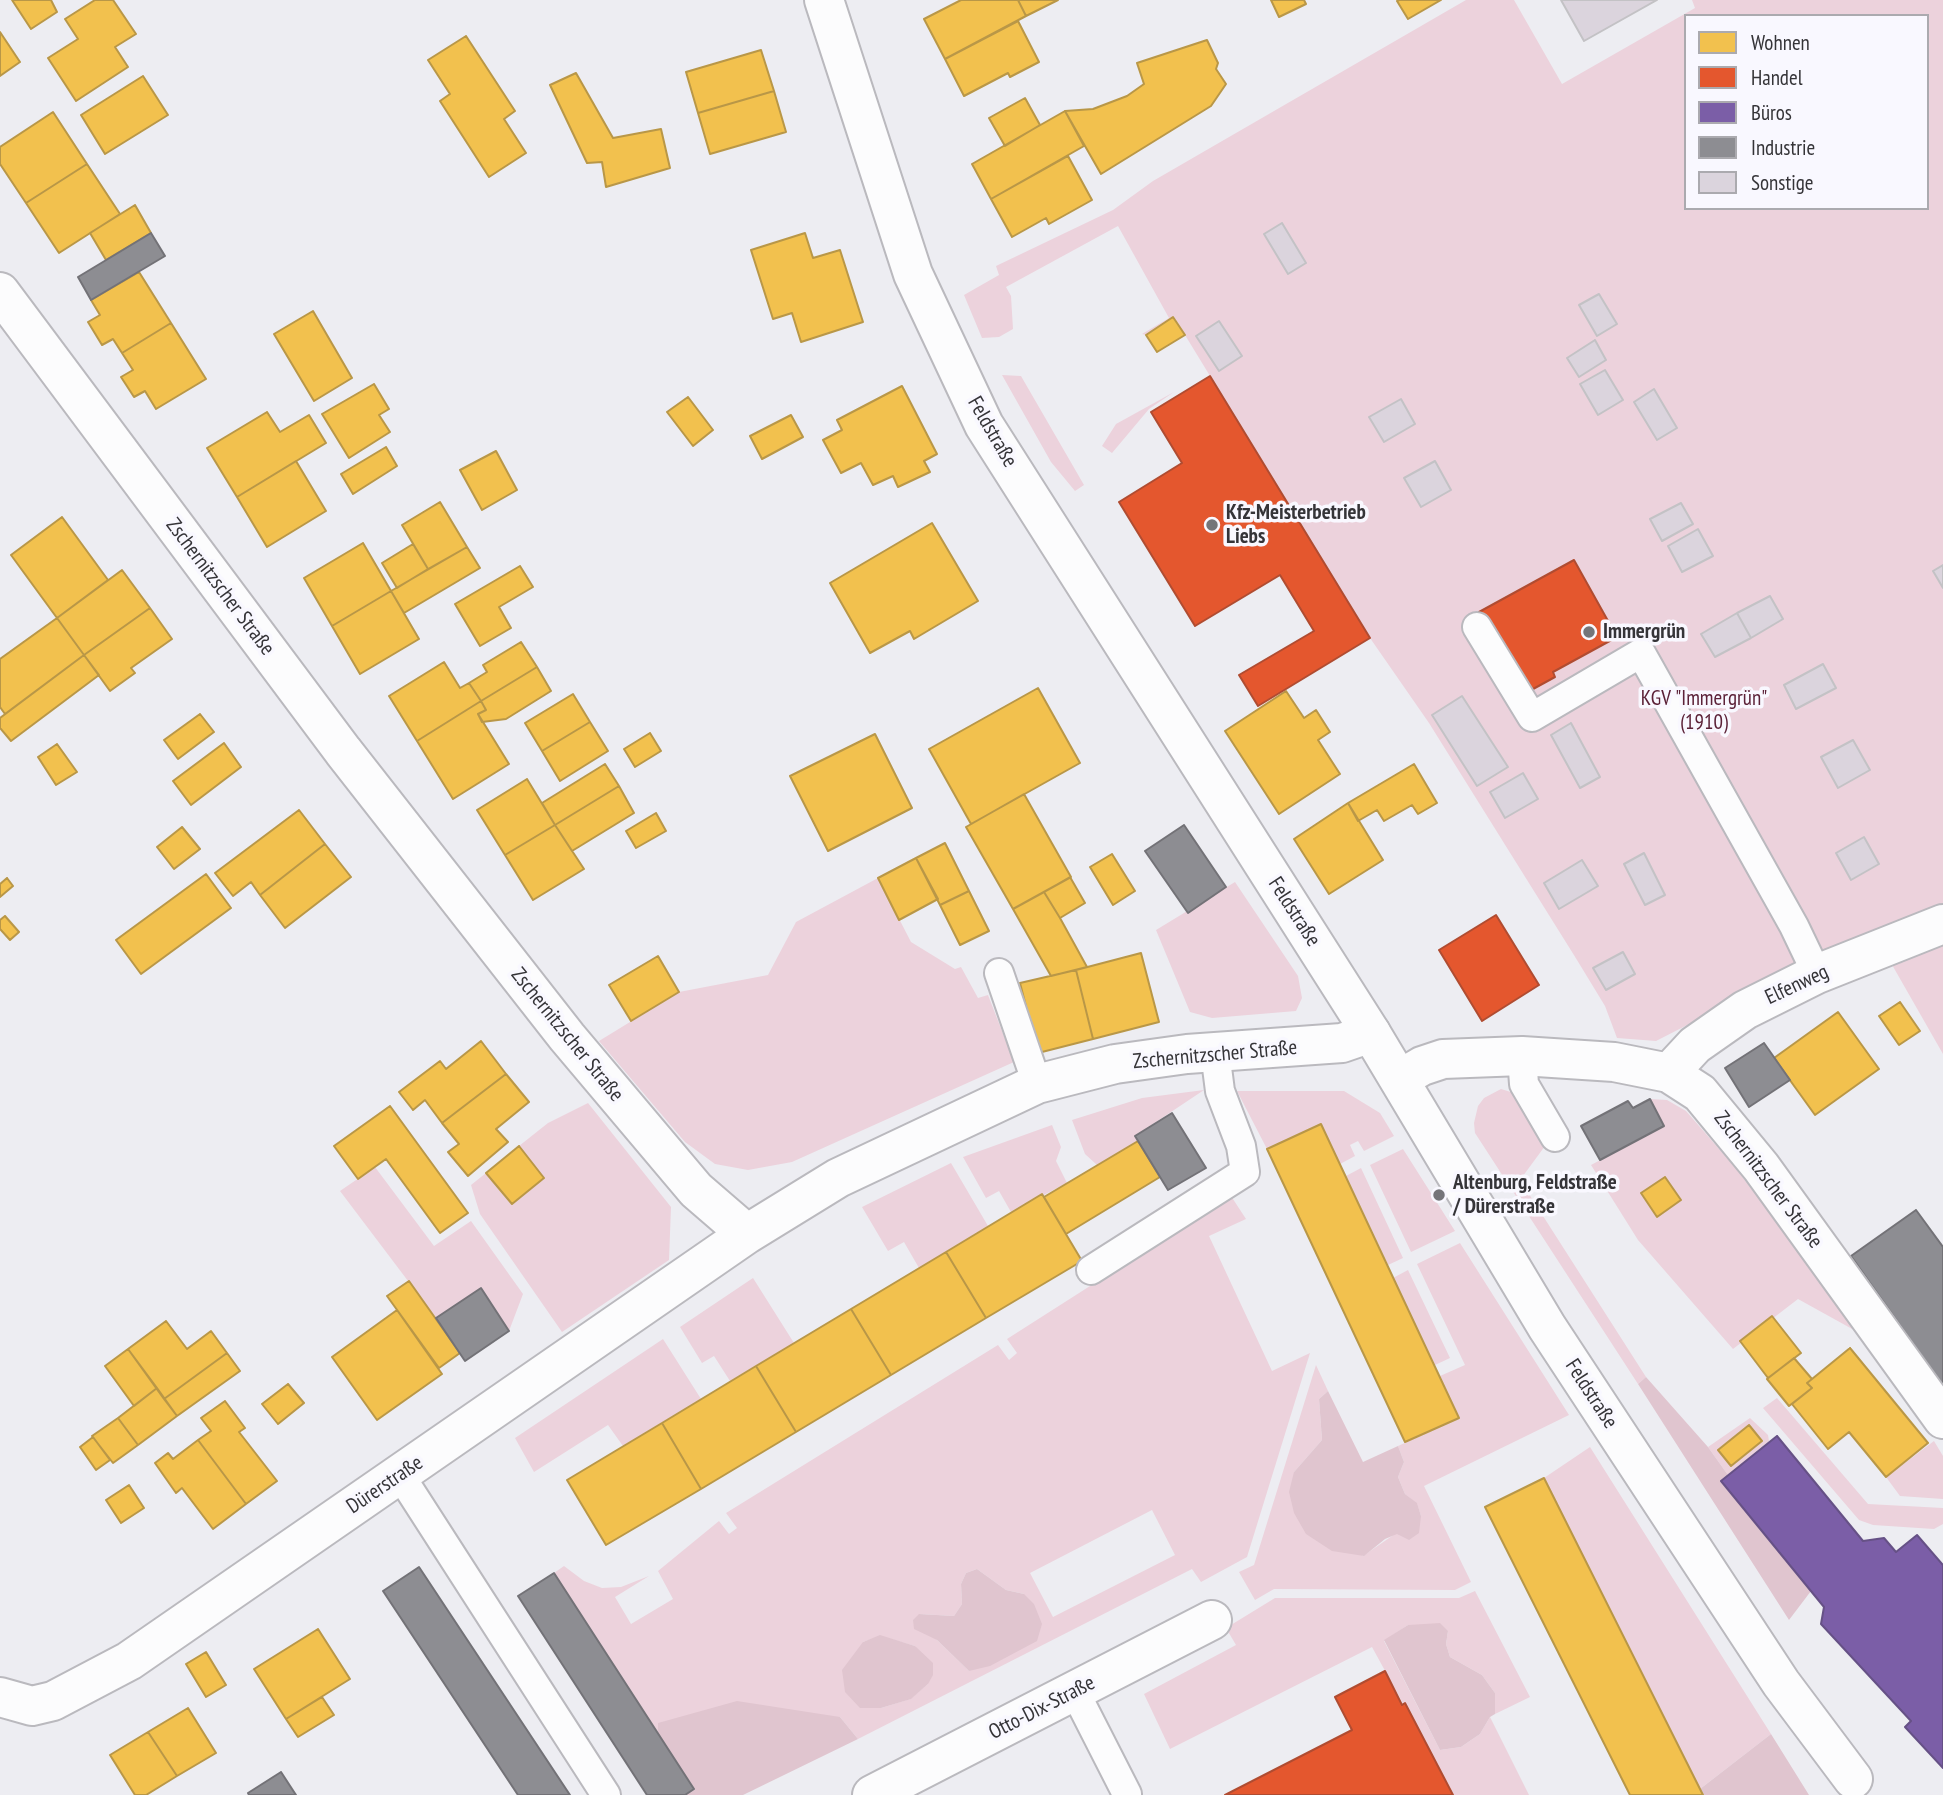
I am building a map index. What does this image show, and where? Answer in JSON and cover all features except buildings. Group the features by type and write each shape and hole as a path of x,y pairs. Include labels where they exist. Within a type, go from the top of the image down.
{"street":[{"name":"Feldstraße","path":"824,0 913,274 984,425 1400,1079 1589,1391 1781,1683 1853,1779"},
{"name":"Zschernitzscher Straße","path":"0,292 343,751 571,1043 696,1190 747,1234 838,1178 1037,1084 1115,1064 1215,1052 1342,1043 1371,1033"},
{"name":"Elfenweg","path":"1669,1073 1695,1045 1745,1010 1817,974 1943,924"},
{"name":"Zschernitzscher Straße","path":"1400,1079 1422,1066 1443,1059 1522,1056 1614,1062 1669,1073 1700,1093 1761,1167 1943,1419"},
{"name":"Dürerstraße","path":"3,1707 32,1706 53,1701 101,1678 747,1234"},
{"name":"Otto-Dix-Straße","path":"872,1795 1212,1620"}],"lane":[{"path":"1477,627 1532,717 1641,653 1794,926 1817,974"},
{"path":"999,973 1037,1084"},
{"path":"1091,1270 1245,1172 1241,1146 1220,1091 1215,1052"},
{"path":"1522,1056 1524,1084 1555,1138"},
{"path":"400,1475 606,1795"},
{"path":"1075,1692 1127,1794"}],"green space":[{"name":"KGV \"Immergrün\" (1910)","path":"1466,0 1514,0 1562,84 1684,14 1684,210 1929,210 1929,14 1684,14 1695,8 1692,0 1943,0 1943,909 1830,952 1656,1041 1617,1038 1605,1006 1577,960 1429,723 1370,638 1174,317 1146,335 1142,334 1169,318 1118,226 1006,287 1011,296 1013,329 999,337 982,338 964,295 999,275 996,266 1113,210 1153,181"},
{"path":"1002,375 1021,376 1084,485 1075,491 1051,462"},
{"path":"1174,392 1149,409 1112,453 1102,446 1116,424"},
{"path":"878,878 911,942 955,969 961,967 978,998 988,995 1014,1062 792,1162 748,1170 715,1164 685,1142 599,1041 679,992 768,975 796,922"},
{"path":"1235,882 1298,976 1302,998 1296,1011 1212,1018 1190,1012 1156,930"},
{"path":"1943,941 1943,1054 1887,956"},
{"path":"1501,1089 1514,1093 1545,1146 1520,1180 1646,1377 1638,1384 1475,1133 1478,1106 1484,1098"},
{"path":"1204,1090 1135,1136 1138,1141 1097,1165 1085,1154 1072,1120 1142,1098"},
{"path":"1237,1091 1344,1091 1380,1113 1394,1136 1364,1151 1358,1141 1350,1145 1355,1156 1340,1164 1321,1124 1267,1149"},
{"path":"1650,1099 1667,1100 1686,1111 1734,1166 1863,1335 1798,1299 1733,1349 1638,1240 1591,1165 1664,1126"},
{"path":"588,1103 671,1207 669,1260 562,1332 480,1214 471,1185 486,1173 512,1204 544,1178 519,1146 548,1123"},
{"path":"1052,1125 1061,1147 1056,1161 1067,1183 1011,1212 999,1191 986,1198 963,1157"},
{"path":"1403,1149 1455,1231 1411,1252 1370,1165"},
{"path":"951,1163 988,1226 919,1268 904,1242 888,1251 862,1207"},
{"path":"375,1167 434,1246 471,1221 523,1294 509,1331 481,1288 436,1318 340,1191"},
{"path":"1361,1168 1403,1258 1388,1265 1346,1176"},
{"path":"1231,1196 1246,1219 1209,1236 1272,1371 1310,1353 1247,1557 1201,1582 1192,1569 858,1739 840,1717 658,1734 554,1573 564,1566 584,1581 602,1588 621,1587 649,1576 615,1597 631,1624 673,1599 658,1571 719,1521 729,1534 737,1528 726,1513 998,1345 1009,1360 1017,1353 1007,1339","holes":["1152,1510 1175,1555 1053,1617 1030,1573","977,1569 1006,1590 1024,1594 969,1671 937,1640 919,1614 954,1616 962,1604 961,1584 966,1573","880,1636 915,1646 928,1684 910,1699 881,1708 863,1642"]},
{"path":"1460,1243 1569,1415 1424,1486 1471,1582 1455,1590 1274,1589 1255,1600 1239,1572 1254,1565 1316,1365 1328,1391 1319,1399 1322,1440 1294,1472 1363,1556 1421,1516 1417,1504 1405,1494 1398,1477 1404,1462 1398,1446 1459,1418 1440,1376 1465,1365 1417,1264"},
{"path":"1408,1270 1450,1358 1435,1365 1393,1278"},
{"path":"753,1278 794,1343 730,1381 714,1356 702,1363 680,1327"},
{"path":"663,1339 701,1399 623,1446 608,1425 534,1472 515,1438"},
{"path":"1777,1398 1868,1504 1943,1508 1943,1524 1934,1529 1873,1525 1859,1520 1763,1408"},
{"path":"1750,1418 1768,1435 1769,1441 1728,1475 1708,1447"},
{"path":"1934,1441 1943,1456 1943,1499 1900,1496 1886,1477"},
{"path":"1590,1447 1771,1734 1700,1789 1544,1478"},
{"path":"1475,1591 1530,1697 1495,1714 1495,1693 1482,1675 1450,1657 1446,1644 1448,1631 1408,1625 1384,1641 1440,1750 1461,1747 1480,1734 1490,1717 1529,1795 1453,1795 1372,1647 1170,1749 1144,1694 1236,1645 1226,1628 1275,1598 1459,1598"}],"shaded area":[{"path":"1646,1377 1708,1447 1728,1475 1721,1482 1811,1591 1789,1620 1638,1384"},
{"path":"1328,1391 1363,1462 1398,1446 1404,1462 1398,1477 1405,1494 1417,1503 1421,1516 1419,1533 1409,1540 1397,1534 1385,1539 1364,1556 1332,1551 1306,1534 1294,1513 1289,1492 1294,1472 1322,1440 1319,1399"},
{"path":"977,1569 1006,1590 1024,1594 1034,1604 1042,1624 1037,1641 990,1666 969,1671 937,1640 914,1629 913,1620 919,1614 954,1616 962,1604 961,1584 966,1573"},
{"path":"1440,1623 1448,1631 1446,1644 1450,1657 1482,1675 1495,1693 1495,1714 1490,1717 1480,1734 1461,1747 1440,1750 1384,1640 1408,1625"},
{"path":"880,1635 915,1646 933,1663 933,1675 928,1684 911,1699 881,1708 860,1708 845,1692 842,1670 863,1642"},
{"path":"737,1701 840,1717 858,1739 743,1795 685,1795 694,1788 658,1734 658,1723"},
{"path":"1771,1734 1809,1795 1703,1795 1700,1789"}],"place":[{"name":"Kfz-Meisterbetrieb Liebs","path":"1212,525"},
{"name":"Immergrün","path":"1589,632"},
{"name":"Altenburg, Feldstraße / Dürerstraße","path":"1439,1195"}]}
